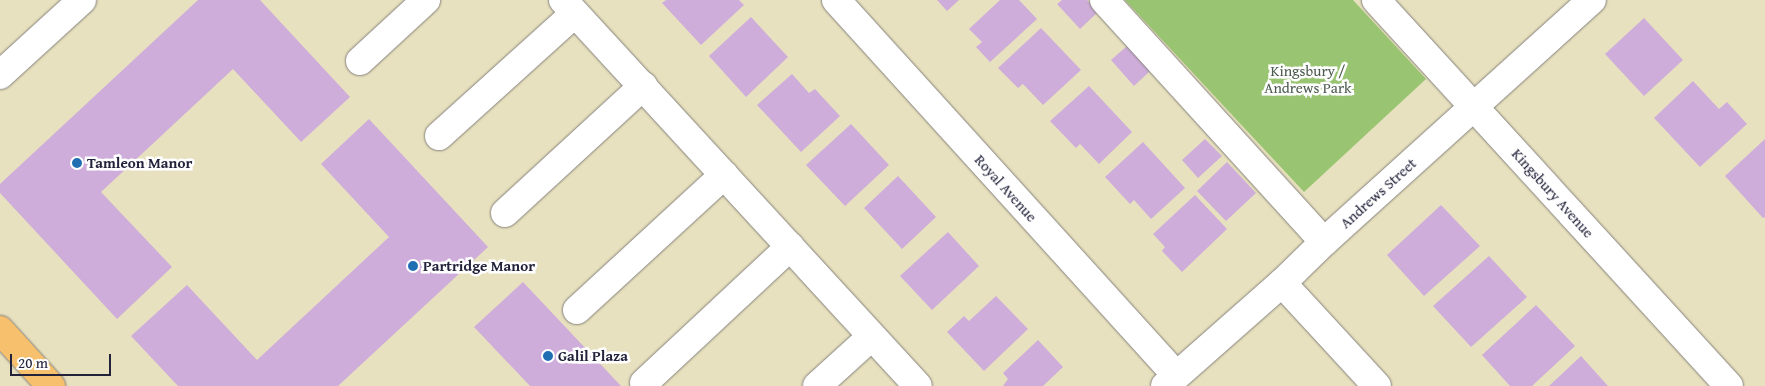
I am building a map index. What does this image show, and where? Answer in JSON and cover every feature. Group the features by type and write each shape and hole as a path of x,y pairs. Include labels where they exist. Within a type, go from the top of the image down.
{"main road":[{"path":"0,330 51,386"}],"street":[{"path":"0,76 82,0"},
{"path":"360,61 426,0"},
{"name":"Royal Avenue","path":"836,0 1171,381"},
{"path":"1104,0 1324,242"},
{"name":"Kingsbury Avenue","path":"1376,0 1729,386"},
{"name":"Andrews Street","path":"1171,381 1592,0"},
{"path":"438,136 569,6 918,386"},
{"path":"505,213 643,86"},
{"path":"577,310 724,175"},
{"path":"644,383 790,247"},
{"path":"1282,282 1377,386"},
{"path":"817,386 872,336"}],"green space":[{"name":"Kingsbury / Andrews Park","path":"1125,0 1353,0 1426,79 1304,192"}],"building":[{"name":"Tamleon Manor","path":"198,0 260,0 350,97 301,142 233,69 101,192 172,267 117,319 0,193 0,184"},
{"path":"666,0 739,0 744,5 701,45 662,3"},
{"path":"937,0 959,0 947,11"},
{"path":"1000,0 1019,0 1037,19 990,62 976,47 982,42 969,29"},
{"path":"1062,0 1087,0 1098,12 1080,29 1057,4"},
{"path":"751,17 788,57 746,97 709,56"},
{"path":"1644,18 1683,60 1644,96 1605,54"},
{"path":"1041,28 1081,70 1043,105 1023,84 1018,88 998,68"},
{"path":"1127,46 1150,71 1134,86 1111,60"},
{"path":"792,74 809,93 815,89 840,116 801,152 757,105"},
{"path":"1693,81 1719,109 1727,102 1747,124 1700,167 1654,118"},
{"path":"1089,86 1132,132 1099,164 1080,144 1076,148 1050,121"},
{"name":"Partridge Manor","path":"369,119 488,247 338,386 178,386 131,336 187,285 257,360 389,237 321,164"},
{"path":"851,124 889,165 845,206 806,165"},
{"path":"1205,139 1222,156 1198,178 1182,160"},
{"path":"1765,139 1765,217 1763,218 1725,176"},
{"path":"1143,142 1185,188 1151,219 1134,200 1130,204 1105,177"},
{"path":"1227,162 1256,193 1226,221 1197,191"},
{"path":"898,176 936,217 902,249 864,208"},
{"path":"1195,195 1227,229 1182,272 1162,251 1165,247 1153,234"},
{"path":"1441,205 1480,246 1424,296 1387,255"},
{"path":"948,232 979,266 932,310 900,276"},
{"path":"1489,256 1527,297 1471,347 1433,306"},
{"name":"Galil Plaza","path":"523,282 621,386 530,386 474,327"},
{"path":"996,296 1028,329 984,371 947,332 964,316 969,321"},
{"path":"1536,305 1575,346 1532,386 1510,386 1482,355"},
{"path":"1038,340 1063,367 1043,386 1003,386 1008,379 1003,373"},
{"path":"1581,356 1608,386 1549,386"}],"place":[{"name":"Tamleon Manor","path":"77,163"},
{"name":"Partridge Manor","path":"413,266"},
{"name":"Galil Plaza","path":"548,356"}]}
